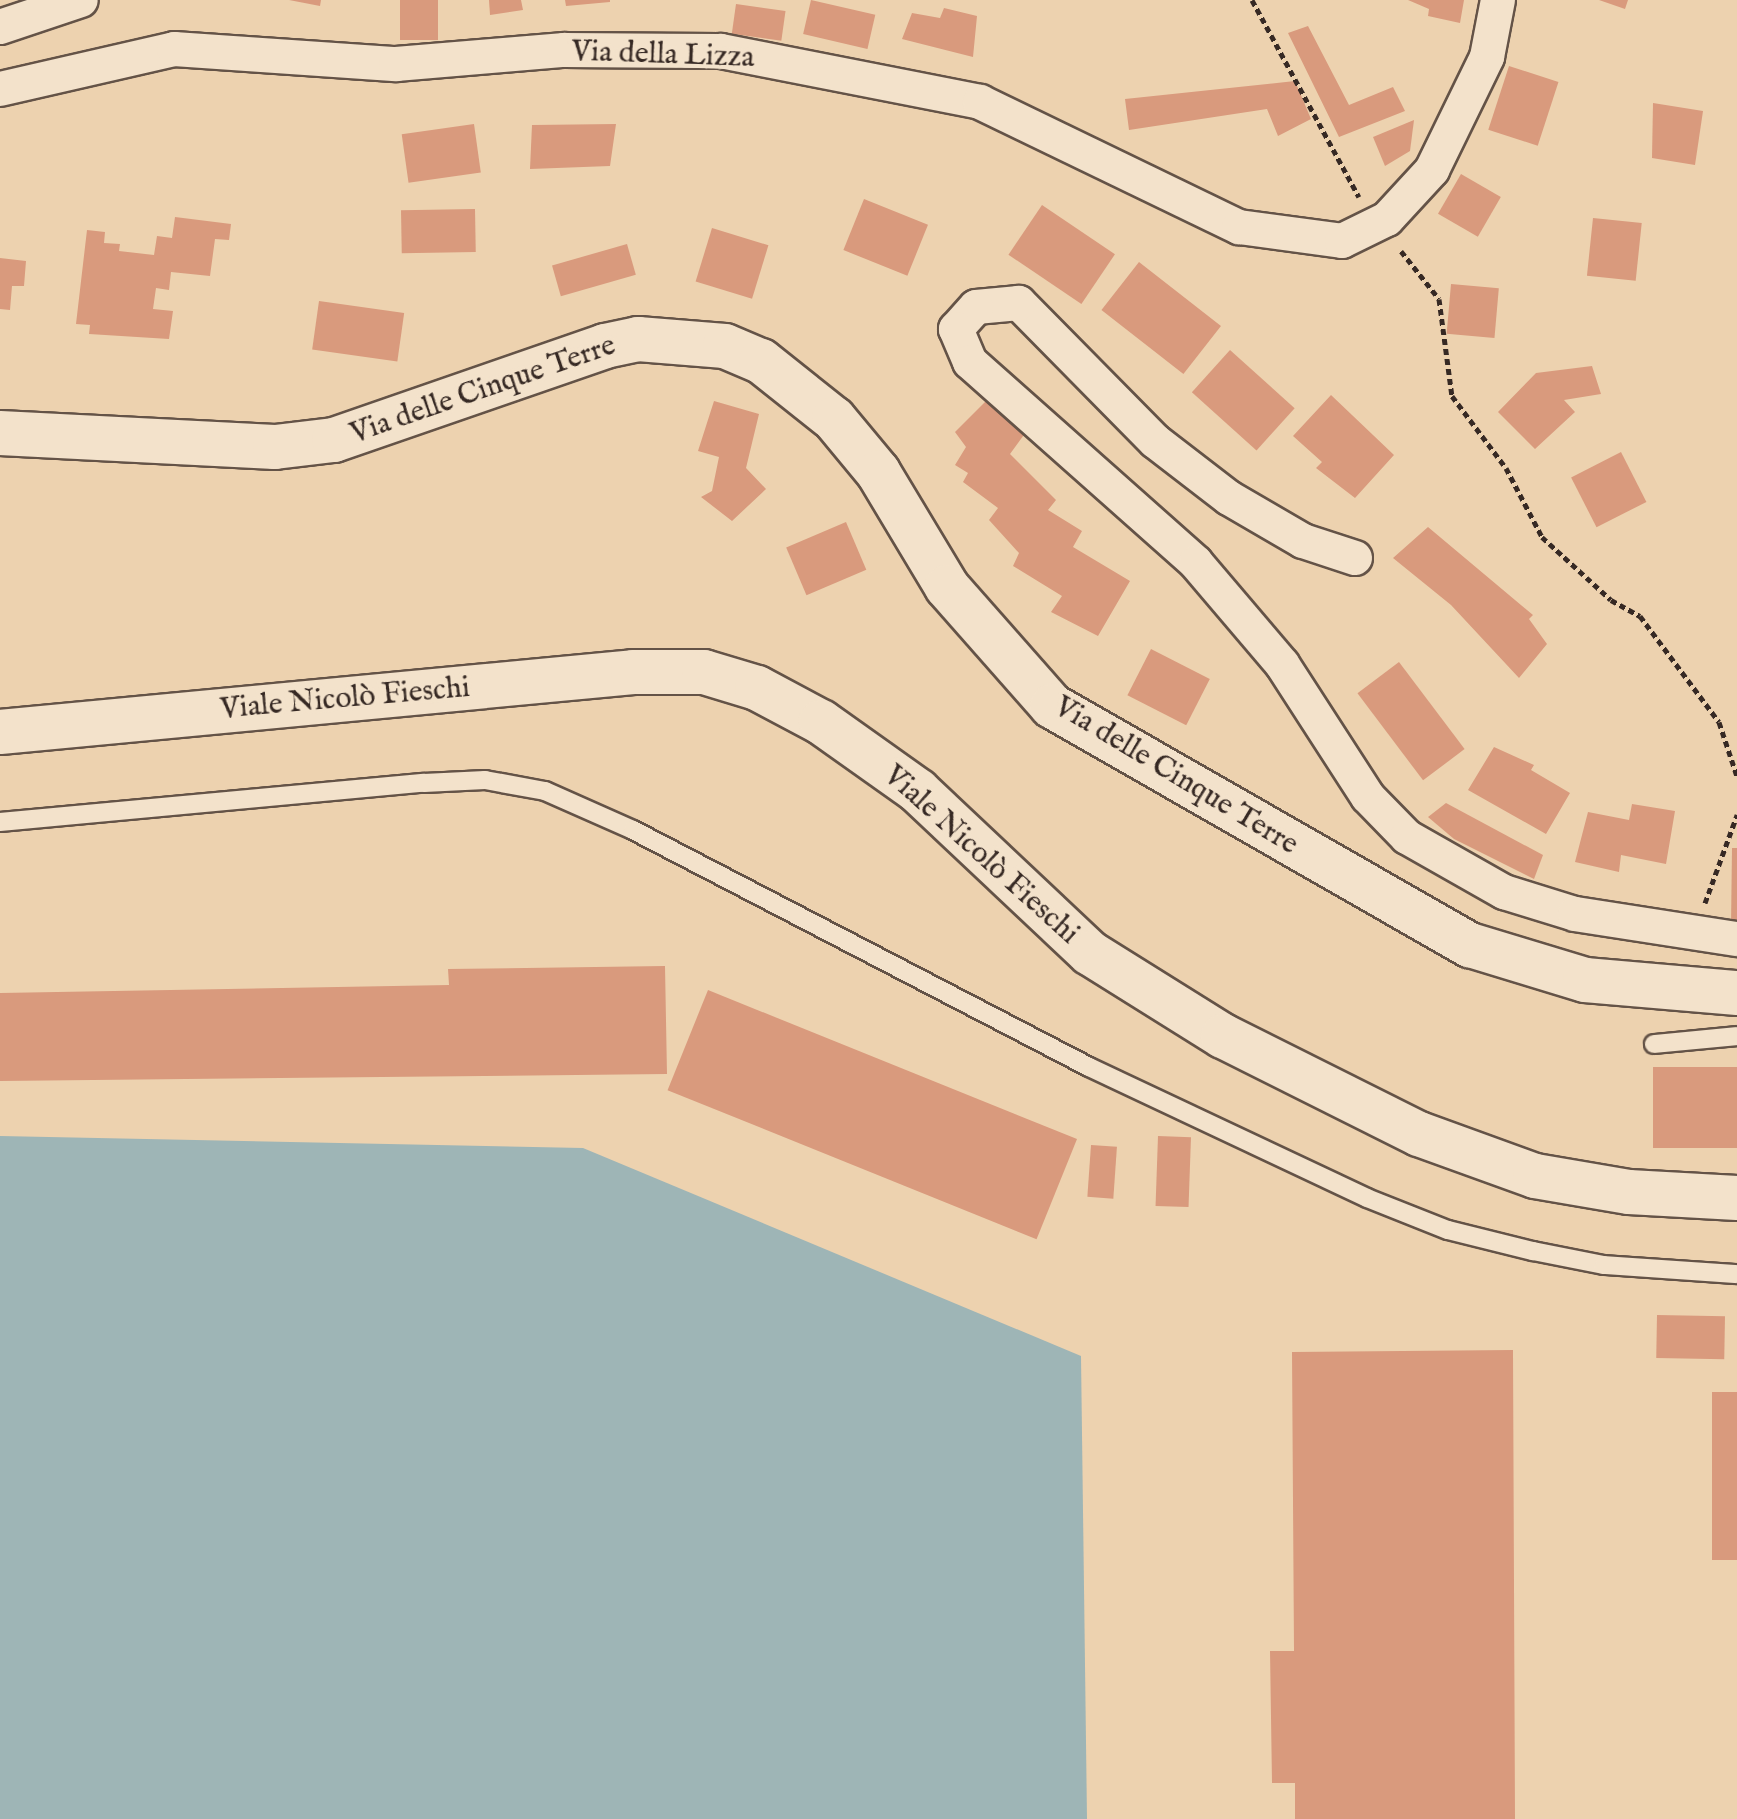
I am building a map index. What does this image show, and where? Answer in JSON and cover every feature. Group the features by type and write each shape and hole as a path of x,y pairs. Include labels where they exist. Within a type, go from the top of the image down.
{"main road":[{"name":"Via delle Cinque Terre","path":"0,433 275,447 334,440 605,346 638,339 725,346 761,361 834,419 878,472 947,587 1052,706 1470,945 1585,980 1737,993"},
{"name":"Viale Nicolò Fieschi","path":"0,732 633,672 704,672 757,688 821,722 918,791 1090,953 1223,1036 1419,1134 1535,1176 1629,1192 1737,1198"}],"street":[{"path":"0,27 81,0"},
{"path":"1387,219 1432,170 1487,57 1498,0"},
{"name":"Via della Lizza","path":"0,89 174,49 396,64 564,50 721,51 980,102 1239,227 1342,241 1387,219"},
{"path":"1355,558 1303,541 1229,498 1155,441 1019,303 976,307 956,329 970,362 1196,563 1282,664 1368,797 1407,837 1504,892 1655,932 1737,939"}],"lane":[{"path":"0,822 424,783 485,780 545,791 633,830 1089,1067 1367,1198 1448,1230 1533,1251 1604,1265 1737,1274"},
{"path":"1654,1044 1737,1036"}],"path":[{"path":"1252,0 1306,89 1352,192 1387,219 1407,264 1439,299 1452,396 1506,468 1542,537 1611,600 1640,616 1719,722 1737,776"},
{"path":"1655,932 1664,921 1700,919 1707,881 1737,815"}],"water":[{"path":"0,1136 583,1148 1081,1356 1087,1819 0,1819"}],"building":[{"path":"289,0 321,0 320,6"},
{"path":"400,0 438,0 438,40 400,40"},
{"path":"489,0 521,0 523,10 490,15"},
{"path":"565,0 610,0 610,2 566,6"},
{"path":"811,0 875,15 867,49 803,34"},
{"path":"1408,0 1464,0 1460,23 1428,16 1429,9"},
{"path":"1599,0 1628,0 1625,9"},
{"path":"736,4 786,11 781,41 732,34"},
{"path":"944,8 977,16 973,57 902,39 912,13 940,18"},
{"path":"1308,26 1349,105 1393,87 1405,111 1339,137 1288,33"},
{"path":"1509,66 1558,82 1538,146 1488,130"},
{"path":"1295,81 1311,119 1278,136 1267,109 1129,130 1125,99"},
{"path":"1653,103 1703,111 1695,165 1652,158"},
{"path":"1414,120 1410,151 1385,166 1373,137"},
{"path":"474,124 481,173 409,183 402,134"},
{"path":"616,124 610,166 530,169 532,125"},
{"path":"1461,174 1501,197 1478,237 1438,214"},
{"path":"864,199 928,225 907,276 843,250"},
{"path":"1042,205 1115,254 1081,304 1008,255"},
{"path":"475,209 476,252 402,253 401,210"},
{"path":"175,217 231,224 229,240 215,239 210,276 171,272 169,290 156,288 153,309 173,311 169,339 89,334 90,325 76,324 87,230 105,232 104,243 120,244 119,251 154,255 157,236 172,238"},
{"path":"1593,218 1642,223 1636,281 1587,276"},
{"path":"712,228 768,245 752,299 696,282"},
{"path":"627,244 636,275 561,296 552,265"},
{"path":"0,258 26,261 24,286 12,286 10,310 0,309"},
{"path":"1139,262 1221,326 1183,374 1101,310"},
{"path":"1451,284 1499,288 1494,338 1447,334"},
{"path":"319,301 404,313 397,361 312,350"},
{"path":"1230,350 1295,408 1257,451 1192,392"},
{"path":"1592,366 1601,394 1564,400 1575,412 1535,449 1498,412 1536,373"},
{"path":"1331,395 1394,455 1355,498 1316,468 1322,462 1293,436"},
{"path":"988,399 1026,432 1010,454 1056,500 1048,510 1082,531 1073,547 1130,581 1098,636 1051,612 1062,596 1013,566 1019,553 989,520 998,508 963,482 968,473 955,465 966,447 955,432"},
{"path":"714,401 759,414 746,468 766,489 732,521 701,497 712,491 719,457 698,451"},
{"path":"1621,452 1646,502 1597,527 1571,477"},
{"path":"846,522 866,570 806,595 786,547"},
{"path":"1428,527 1533,615 1529,619 1547,644 1519,678 1451,605 1393,558"},
{"path":"1151,649 1210,679 1186,725 1127,695"},
{"path":"1399,662 1465,749 1423,780 1357,693"},
{"path":"1494,747 1534,765 1531,770 1570,793 1546,834 1468,790"},
{"path":"1446,803 1543,855 1534,879 1454,839 1428,817"},
{"path":"1632,804 1675,811 1666,864 1621,855 1619,872 1575,862 1588,812 1629,820"},
{"path":"1732,848 1737,848 1737,926 1731,926"},
{"path":"665,966 667,1074 0,1081 0,993 449,985 448,969"},
{"path":"708,990 1077,1139 1037,1239 668,1090"},
{"path":"1653,1067 1737,1067 1737,1148 1653,1148"},
{"path":"1158,1136 1191,1137 1189,1207 1156,1206"},
{"path":"1091,1145 1117,1147 1113,1199 1087,1197"},
{"path":"1657,1315 1725,1316 1724,1359 1656,1358"},
{"path":"1513,1350 1515,1819 1295,1819 1295,1783 1272,1783 1270,1651 1294,1651 1292,1352"},
{"path":"1712,1392 1737,1392 1737,1560 1712,1560"}]}
